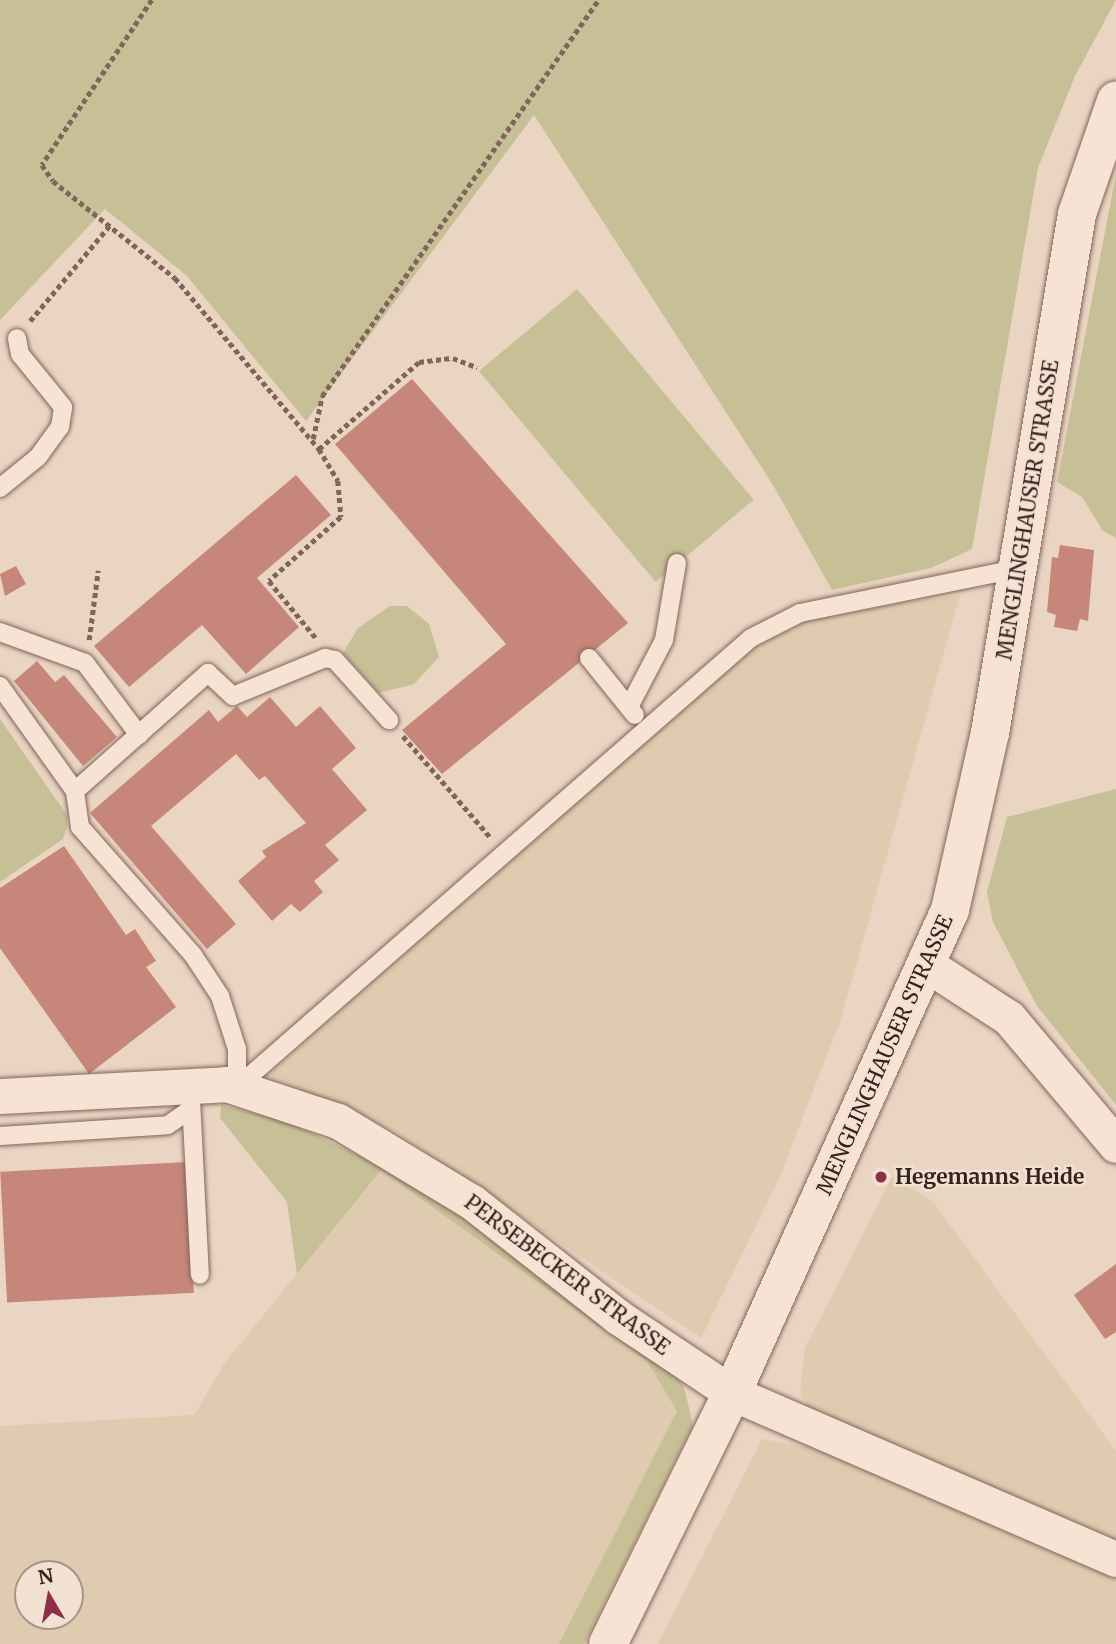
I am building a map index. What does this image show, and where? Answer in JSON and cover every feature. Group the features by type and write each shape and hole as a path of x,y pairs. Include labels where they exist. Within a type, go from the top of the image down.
{"street":[{"name":"MENGLINGHAUSER STRASSE","path":"608,1644 732,1393 929,966 968,846 1077,214 1116,100"},
{"path":"929,966 1009,1018 1116,1145"},
{"name":"PERSEBECKER STRASSE","path":"0,1096 190,1097 237,1087 338,1121 472,1202 618,1317 732,1393 1116,1559"}],"lane":[{"path":"0,488 38,457 60,427 63,407 20,354 17,338"},
{"path":"629,707 664,640 677,563"},
{"path":"237,1087 505,855 643,727 751,638 800,613 1017,569"},
{"path":"0,632 85,663 139,735"},
{"path":"75,791 208,673 233,696 325,658 335,660 389,720"},
{"path":"589,658 643,727"},
{"path":"0,686 75,791 80,827 193,955 220,996 237,1049 237,1087"},
{"path":"0,1136 168,1125 190,1097"},
{"path":"190,1097 200,1275"}],"path":[{"path":"152,0 42,165 53,181 175,278 313,441 338,481 341,517 269,581 325,658"},
{"path":"313,441 312,422 323,396 598,0"},
{"path":"17,338 110,225"},
{"path":"319,449 419,362 453,358 477,368"},
{"path":"85,663 98,571"},
{"path":"389,720 505,855"}],"shaded area":[{"path":"0,0 1116,0 1075,76 1038,168 972,549 931,568 832,590 773,485 534,115 306,421 186,275 105,209 0,320"},
{"path":"1116,174 1116,538 1103,531 1082,497 1057,482"},
{"path":"577,289 754,500 656,582 479,371"},
{"path":"960,595 841,1019 778,1181 701,1338 393,1130 267,1076 761,640 817,614"},
{"path":"390,606 407,606 429,624 439,657 414,684 379,693 343,653 358,628"},
{"path":"0,719 67,815 67,826 63,839 0,882"},
{"path":"1116,789 1116,1105 1037,1006 993,922 987,892 1007,817"},
{"path":"221,1105 288,1122 419,1184 671,1369 684,1387 693,1425 584,1644 559,1644 677,1411 647,1361 381,1170 297,1274 287,1202 220,1118"},
{"path":"381,1169 647,1361 678,1411 559,1644 0,1644 0,1426 194,1415 224,1364"},
{"path":"892,1177 933,1202 1116,1451 1116,1544 818,1424 800,1392 805,1348"},
{"path":"762,1439 812,1448 1116,1572 1116,1644 658,1644"}],"building":[{"path":"412,379 628,623 442,774 402,730 506,644 335,444"},
{"path":"296,475 331,515 257,578 299,627 246,674 202,625 129,687 94,646"},
{"path":"1060,545 1094,550 1088,621 1080,619 1077,631 1054,627 1056,615 1047,612 1052,557 1058,558"},
{"path":"16,566 26,584 5,596 0,574"},
{"path":"37,661 55,682 64,675 117,737 83,766 14,681"},
{"path":"270,697 296,727 320,706 356,748 332,769 367,810 325,845 339,860 314,881 323,892 300,912 291,904 272,921 238,881 266,857 262,851 306,823 265,776 259,780 236,754 151,826 236,924 207,949 90,813 209,710 218,722 237,706 247,717"},
{"path":"64,846 126,935 135,929 156,961 146,967 176,1007 89,1074 0,948 0,888"},
{"path":"187,1162 194,1293 7,1303 0,1172"},
{"path":"1116,1264 1116,1332 1105,1339 1074,1295"}],"place":[{"name":"Hegemanns Heide","path":"881,1177"}]}
